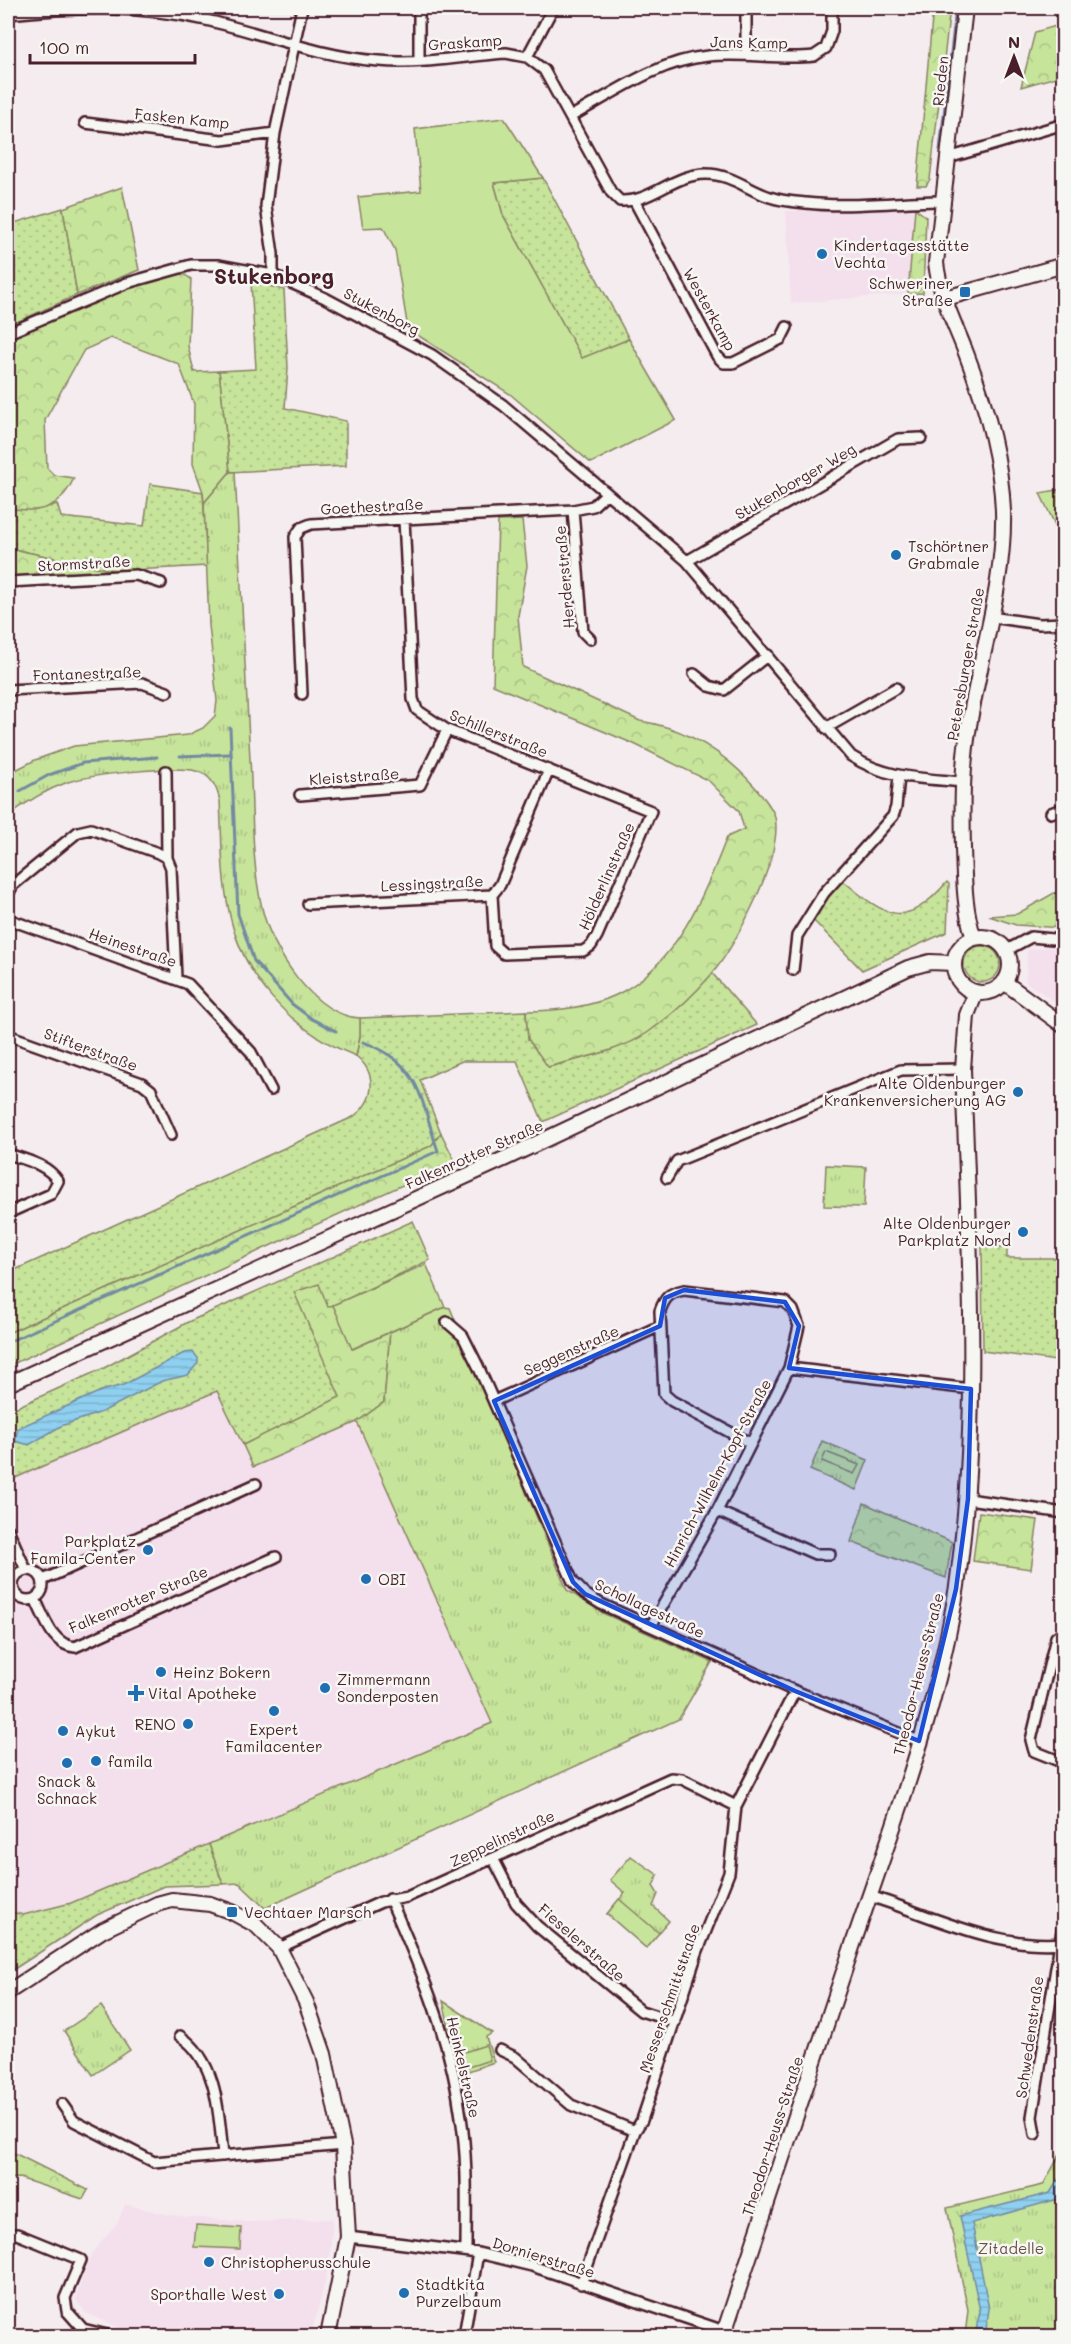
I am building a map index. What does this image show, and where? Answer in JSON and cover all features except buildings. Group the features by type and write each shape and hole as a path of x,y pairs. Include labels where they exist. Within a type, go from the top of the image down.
{"street":[{"name":"Graskamp","path":"8,13 55,9 122,8 205,20 294,44 376,61 506,53 527,57"},
{"path":"273,275 273,254 266,206 275,133 302,8"},
{"path":"419,8 419,60"},
{"path":"553,8 527,57 544,70 610,192 620,201 635,202 673,181 691,175 709,174 728,177 771,197 808,204 945,201"},
{"path":"746,8 746,55"},
{"name":"Jans Kamp","path":"570,117 665,66 709,55 814,56 826,48 832,31 832,8"},
{"name":"Rieden","path":"942,296 936,263 945,201 965,8"},
{"name":"Fasken Kamp","path":"85,123 222,140 275,133"},
{"path":"948,158 1064,124"},
{"name":"Westerkamp","path":"635,202 717,356 724,363 733,363 781,339 787,327"},
{"name":"Stukenborg","path":"8,333 162,271 191,265 218,265 273,275 325,298 432,355 534,429 687,561 768,655 850,756 870,768 899,776 963,782"},
{"path":"942,296 953,296 1064,265"},
{"name":"Petersburger Straße","path":"942,296 983,404 998,464 1003,524 991,617 968,727 963,782 964,877 969,924 974,938"},
{"name":"Stukenborger Weg","path":"687,561 898,439 921,438"},
{"name":"Goethestraße","path":"302,694 295,537 301,528 311,524 573,510 593,506 607,493"},
{"name":"Herderstraße","path":"573,510 583,632 590,639"},
{"name":"Schillerstraße","path":"404,519 413,699 417,710 447,730 651,811"},
{"name":"Stormstraße","path":"8,582 136,575 161,583"},
{"path":"991,617 1039,624 1064,623"},
{"path":"693,674 709,686 724,690 768,655"},
{"name":"Fontanestraße","path":"8,690 142,683 167,692"},
{"path":"826,728 896,688"},
{"name":"Kleiststraße","path":"300,795 420,785 447,730"},
{"name":"Lessingstraße","path":"308,904 492,896 500,885 549,770"},
{"path":"166,771 167,858 171,868 176,978"},
{"path":"794,970 797,936 824,893 893,816 899,776"},
{"path":"1051,813 1064,808"},
{"name":"Hölderlinstraße","path":"492,896 495,945 504,954 583,951 591,946 597,936 651,811"},
{"path":"8,894 13,885 78,832 90,830 167,858"},
{"name":"Heinestraße","path":"8,919 188,984 251,1052 271,1090"},
{"path":"974,938 993,939 1006,950 1011,968 1004,982 991,992 976,992 960,982 954,963 960,947 974,938"},
{"path":"1006,950 1031,938 1064,940"},
{"name":"Falkenrotter Straße","path":"8,1384 517,1153 898,972 930,962 954,963"},
{"path":"1004,982 1064,1026"},
{"name":"Theodor-Heuss-Straße","path":"724,2334 870,1896 919,1741 945,1646 956,1589 968,1499 971,1389 963,1069 967,1015 976,992"},
{"name":"Stifterstraße","path":"8,1035 142,1083 151,1090 171,1134"},
{"path":"668,1178 676,1161 901,1070 963,1069"},
{"path":"8,1154 40,1165 52,1172 58,1182 51,1194 8,1213"},
{"path":"750,1443 672,1401 664,1394 660,1311 665,1298 672,1293 684,1290 785,1302 797,1317 799,1326 789,1368"},
{"name":"Schollagestraße","path":"447,1322 463,1336 573,1582 585,1594 601,1604 795,1691 919,1741"},
{"name":"Seggenstraße","path":"494,1401 660,1326"},
{"name":"Hinrich-Wilhelm-Kopf-Straße","path":"651,1626 717,1511 789,1368 971,1389"},
{"path":"43,1580 256,1484"},
{"path":"968,1499 1064,1513"},
{"path":"717,1511 815,1554 830,1554"},
{"path":"8,1529 26,1570"},
{"name":"Falkenrotter Straße","path":"35,1599 57,1641 65,1646 75,1647 276,1557"},
{"path":"26,1570 33,1570 43,1580 44,1589 35,1599 24,1600 11,1595 16,1576 26,1570"},
{"path":"1064,1631 1056,1637 1031,1740 1034,1751 1064,1763"},
{"name":"Messerschmittstraße","path":"581,2284 635,2131 642,2120 697,1953 729,1873 736,1806 795,1691"},
{"name":"Zeppelinstraße","path":"279,1948 390,1899 407,1898 671,1778 682,1779 736,1806"},
{"name":"Fieselerstraße","path":"494,1860 516,1904 546,1933 641,2011 675,2022"},
{"path":"870,1896 1006,1940 1033,1944 1061,1943"},
{"name":"Heinkelstraße","path":"390,1899 428,1986 455,2083 466,2159 466,2251"},
{"path":"8,1992 103,1930 157,1904 172,1900 210,1904 232,1911 256,1925 279,1948 306,2002 324,2054 344,2145 348,2237 328,2337"},
{"name":"Schwedenstraße","path":"1035,2134 1032,2117 1064,1918"},
{"path":"180,2036 194,2046 211,2080 219,2107 223,2156"},
{"path":"500,2050 515,2057 571,2104 635,2131"},
{"path":"62,2104 74,2121 154,2162 344,2145"},
{"path":"8,2235 17,2234 81,2260 65,2298 67,2312 83,2329 111,2337"},
{"name":"Dornierstraße","path":"348,2237 466,2251 532,2266 724,2334 739,2337"},
{"path":"464,2337 478,2253"},
{"path":"73,2337 83,2329"}],"highlighted area":[{"path":"684,1290 785,1302 799,1326 789,1368 971,1389 968,1499 956,1589 919,1741 795,1691 585,1594 573,1582 494,1401 660,1326 665,1298"}],"shaded area":[{"path":"915,208 908,294 791,303 786,211"},
{"path":"1047,947 1063,949 1063,1008 1026,982 1027,950"},
{"path":"218,1391 253,1467 357,1422 493,1723 71,1903 23,1915 8,1911 8,1481"},
{"name":"Christopherusschule","path":"125,2204 168,2215 247,2222 333,2219 328,2270 311,2336 138,2336 86,2313 75,2299 92,2253 118,2222"}],"green space":[{"path":"933,8 950,8 930,179 926,186 917,186"},
{"path":"1063,24 1063,75 1021,87 1035,32"},
{"path":"504,118 543,178 494,183 503,215 582,358 629,339 676,420 591,463 510,394 408,329 395,250 383,227 363,228 358,197 421,191 415,129"},
{"path":"543,178 629,339 582,359 503,215 494,183"},
{"path":"122,187 139,270 77,295 63,208"},
{"path":"63,208 77,295 8,326 8,225"},
{"path":"915,208 926,217 923,293 908,294"},
{"path":"182,273 191,279 188,346 194,372 219,371 230,472 204,503 203,492 193,464 194,404 179,364 111,338 84,350 45,420 47,468 54,475 74,478 68,488 62,497 48,507 30,510 8,508 8,361 11,337 145,280"},
{"path":"251,281 284,290 288,368 285,408 346,421 346,466 230,472 219,371 256,369"},
{"path":"230,472 235,472 254,853 258,890 267,924 297,978 327,1006 343,1014 360,1018 360,1036 356,1056 310,1032 290,1016 272,998 244,955 234,932 228,906 223,867 220,801 215,786 205,775 185,769 170,769 79,779 44,793 8,816 8,774 35,760 74,746 188,735 203,728 215,716 217,701 209,625 204,503"},
{"path":"150,484 203,492 207,566 115,571 8,548 8,508 37,510 57,504 61,517 144,526"},
{"path":"1064,489 1063,542 1040,493"},
{"path":"522,520 527,566 518,616 523,667 640,721 657,724 689,736 718,753 764,797 775,817 776,834 765,876 744,923 733,944 704,983 672,1013 636,1040 599,1054 548,1067 528,1039 526,1011 583,1006 616,995 637,983 655,967 685,927 709,882 727,837 744,829 739,811 709,781 634,744 493,685 498,521"},
{"path":"8,548 115,571 8,577"},
{"path":"841,879 870,902 883,910 895,913 906,913 919,908 947,882 949,884 947,932 862,970 812,919"},
{"path":"1063,888 1063,928 1016,925 989,916 1017,914"},
{"path":"982,946 994,952 1000,964 994,976 982,982 970,976 964,964 970,952"},
{"path":"712,973 757,1025 543,1122 517,1061 462,1061 420,1080 441,1133 431,1146 8,1333 8,1273 353,1117 360,1111 369,1095 371,1079 363,1063 356,1056 360,1036 360,1018 526,1011 528,1039 549,1067 599,1054 635,1040 673,1013"},
{"path":"441,1133 455,1161 8,1366 8,1333 431,1146"},
{"path":"826,1165 866,1167 864,1207 824,1206"},
{"path":"413,1221 430,1260 328,1308 340,1397 243,1445 217,1391 8,1481 8,1411 104,1368 188,1322"},
{"path":"982,1247 1007,1247 1007,1258 1063,1258 1063,1362 983,1351"},
{"path":"426,1264 445,1307 352,1349 333,1305"},
{"path":"319,1284 328,1307 333,1305 353,1349 390,1332 384,1402 357,1422 253,1467 243,1445 340,1397 294,1292"},
{"path":"445,1307 450,1308 567,1590 605,1614 712,1662 679,1719 265,1908 239,1883 223,1884 209,1844 492,1723 357,1422 384,1402 390,1332"},
{"path":"822,1441 868,1460 856,1490 810,1470"},
{"path":"826,1452 859,1465 854,1474 822,1461"},
{"path":"864,1503 952,1542 946,1578 851,1542"},
{"path":"979,1512 1038,1520 1031,1569 973,1561"},
{"path":"209,1844 223,1884 164,1886 97,1915 8,1973 8,1911 23,1915 71,1903"},
{"path":"631,1856 658,1875 653,1886 658,1894 653,1906 669,1921 646,1948 607,1914 625,1893 610,1880"},
{"path":"619,1899 659,1933 646,1948 607,1914"},
{"path":"443,2001 492,2033 486,2037 494,2062 460,2074"},
{"path":"101,2006 130,2050 93,2075 64,2031"},
{"path":"486,2045 490,2060 462,2069 458,2054"},
{"name":"Zitadelle","path":"1063,2149 1063,2336 965,2336 968,2310 947,2208 1043,2185"},
{"path":"8,2150 88,2190 83,2199 19,2178 8,2179"},
{"path":"196,2225 241,2228 240,2249 194,2247"}],"water":[{"path":"193,1352 198,1358 198,1363 188,1375 162,1381 102,1412 61,1426 29,1445 15,1441 18,1428 101,1391 123,1385 184,1353"},
{"path":"1063,2172 1063,2190 1058,2199 972,2223 989,2309 985,2336 975,2336 980,2311 960,2216 1050,2193"}],"waterway":[{"path":"940,150 956,8"},
{"path":"230,728 238,914 254,961 292,1004 312,1019 336,1031"},
{"path":"180,756 229,754"},
{"path":"20,791 49,775 83,763 157,757"},
{"path":"8,1342 438,1151 416,1085 397,1060 363,1042"}],"place":[{"name":"Kindertagesstätte Vechta","path":"822,254"},
{"name":"Schweriner Straße","path":"965,292"},
{"name":"Tschörtner Grabmale","path":"896,555"},
{"name":"Alte Oldenburger Krankenversicherung AG","path":"1018,1092"},
{"name":"Alte Oldenburger Parkplatz Nord","path":"1023,1232"},
{"name":"Parkplatz Famila-Center","path":"148,1550"},
{"name":"OBI","path":"366,1579"},
{"name":"Heinz Bokern","path":"161,1672"},
{"name":"Zimmermann Sonderposten","path":"325,1688"},
{"name":"Vital Apotheke","path":"136,1693"},
{"name":"Expert Familacenter","path":"274,1711"},
{"name":"RENO","path":"188,1724"},
{"name":"Aykut","path":"63,1731"},
{"name":"famila","path":"96,1761"},
{"name":"Snack & Schnack","path":"67,1763"},
{"name":"Vechtaer Marsch","path":"232,1912"},
{"name":"Christopherusschule","path":"209,2262"},
{"name":"Stadtkita Purzelbaum","path":"404,2293"},
{"name":"Sporthalle West","path":"279,2294"}],"district":[{"name":"Stukenborg","path":"274,275"}]}
